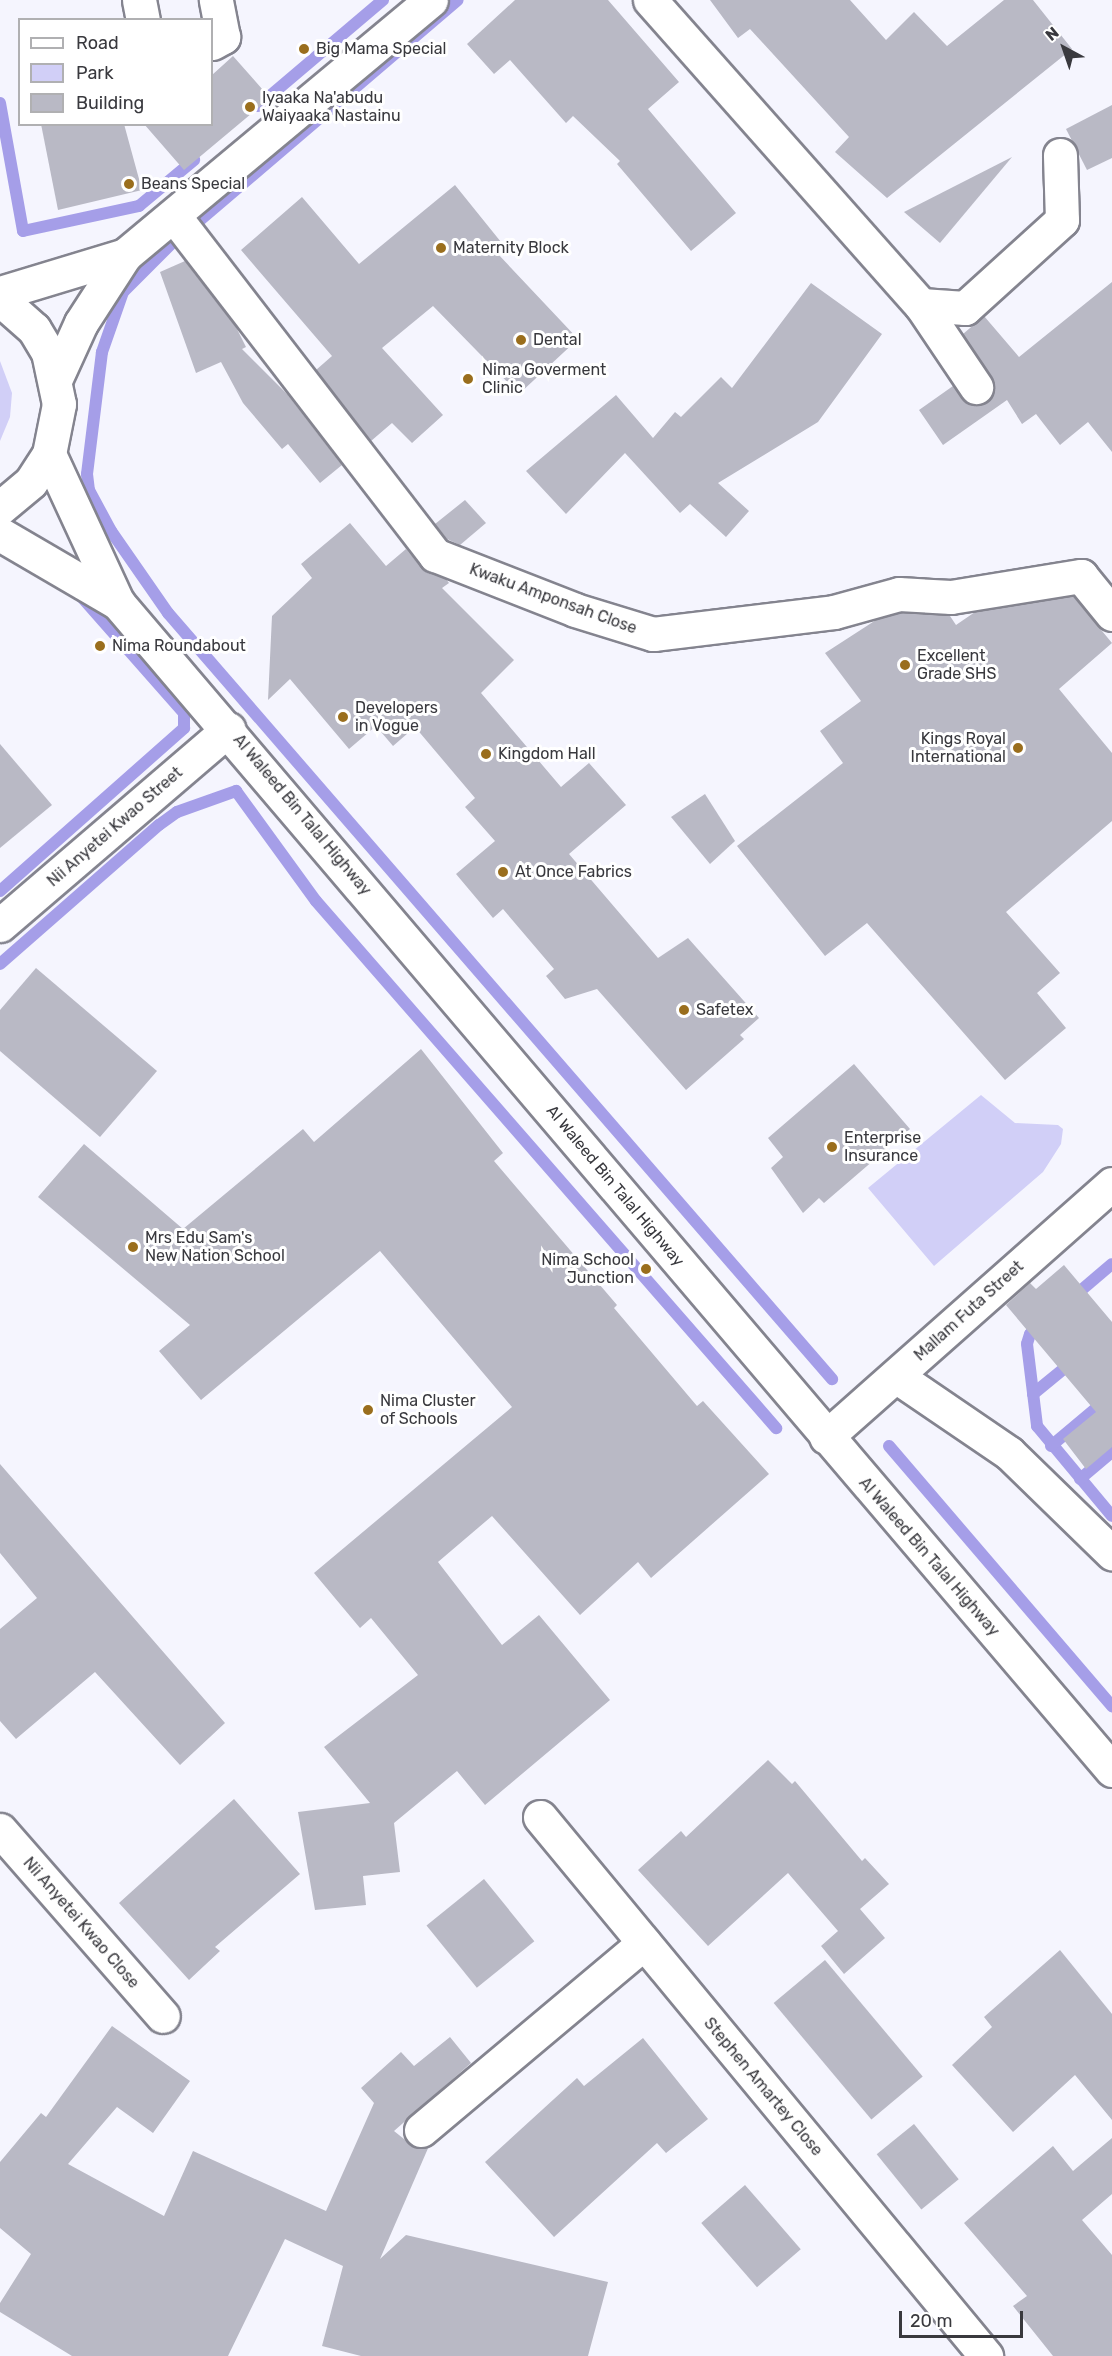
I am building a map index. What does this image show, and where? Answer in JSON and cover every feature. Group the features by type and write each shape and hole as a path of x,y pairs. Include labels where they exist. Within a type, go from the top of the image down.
{"street":[{"path":"139,0 143,18"},
{"path":"213,42 223,37 216,0"},
{"path":"56,378 81,323 124,255 174,216 430,0"},
{"path":"650,0 921,305 976,387"},
{"path":"921,305 965,308 1062,220 1060,155"},
{"name":"Kwaku Amponsah Close","path":"174,216 435,555 574,610 653,634 834,612 899,594 951,597 1081,576 1112,614"},
{"path":"0,293 124,255"},
{"path":"0,299 34,329 56,378 59,404 49,454 31,482 0,508"},
{"name":"Al Waleed Bin Talal Highway","path":"49,454 118,603 230,729 826,1437 1112,1770"},
{"name":"Al Waleed Bin Talal Highway","path":"0,534 118,603"},
{"name":"Nii Anyetei Kwao Street","path":"0,925 230,729"},
{"name":"Mallam Futa Street","path":"826,1437 1112,1184"},
{"path":"896,1376 1009,1453 1112,1553"},
{"name":"Stephen Amartey Close","path":"540,1817 986,2356"},
{"name":"Nii Anyetei Kwao Close","path":"0,1830 163,2016"},
{"path":"421,2130 644,1943"}],"green space":[{"path":"0,361 12,393 10,417 0,441"},
{"path":"981,1095 1015,1123 1058,1125 1063,1129 1061,1144 1043,1172 934,1266 868,1188"}],"building":[{"path":"515,0 608,0 679,82 648,109 736,213 691,251 617,164 620,161 573,116 566,123 510,60 494,74 467,44"},
{"path":"710,0 850,0 886,40 914,12 947,46 1004,0 1033,0 1072,49 887,198 835,152 849,137 750,29 738,38"},
{"path":"233,56 270,98 184,170 146,126 213,126 213,74"},
{"path":"1112,105 1112,158 1087,170 1066,129"},
{"path":"41,126 125,126 142,190 58,210"},
{"path":"1012,157 940,243 904,212"},
{"path":"455,185 505,247 498,254 578,339 519,394 433,306 382,348 443,415 412,443 392,423 371,441 316,370 332,356 241,250 302,197 359,264"},
{"path":"185,261 236,327 246,347 242,349 287,394 342,465 320,483 288,444 282,449 243,403 221,362 196,373 160,272"},
{"path":"1112,282 1112,452 1088,422 1060,445 1036,414 1022,424 1007,400 943,445 919,410 953,386 967,404 978,406 993,396 995,386 963,334 984,316 1019,357"},
{"path":"811,283 882,334 818,422 718,483 749,511 726,537 690,504 680,513 625,453 566,514 526,471 616,395 653,438 675,412 681,417 721,377 732,388"},
{"path":"465,500 486,523 460,545 447,539 435,524"},
{"path":"350,523 386,566 406,549 421,567 446,579 449,583 442,588 514,660 481,693 561,787 589,763 626,805 569,854 658,958 688,938 759,1018 740,1035 744,1039 686,1090 597,989 565,999 546,976 554,969 503,909 493,918 456,874 495,841 465,807 475,798 415,727 393,746 376,726 349,749 290,679 268,700 272,616 312,578 301,564"},
{"path":"1073,596 1112,643 1059,689 1112,753 1112,821 1006,912 1060,973 1037,993 1066,1028 1005,1080 867,923 825,956 737,846 843,763 820,731 861,701 825,653 876,620 901,613 950,616 956,625 975,612"},
{"path":"0,744 52,805 0,848"},
{"path":"705,794 735,841 710,864 671,817"},
{"path":"36,968 157,1071 100,1137 0,1051 0,1010"},
{"path":"421,1049 503,1153 494,1161 617,1305 614,1308 697,1406 703,1401 769,1474 651,1578 638,1562 580,1615 492,1516 438,1562 502,1645 539,1615 610,1700 485,1805 457,1771 394,1823 400,1872 363,1876 366,1905 315,1910 298,1812 370,1803 324,1747 418,1675 371,1618 360,1628 314,1573 512,1407 380,1251 201,1400 159,1351 190,1325 38,1197 84,1144 183,1229 303,1129 314,1142"},
{"name":"Enterprise Insurance","path":"854,1064 910,1129 824,1203 819,1198 803,1213 771,1168 783,1157 768,1138"},
{"path":"1064,1265 1112,1322 1112,1447 1086,1469 1063,1439 1096,1412 1006,1305 1030,1283 1036,1289"},
{"path":"0,1464 225,1723 180,1765 95,1672 16,1739 0,1721 0,1629 37,1598 0,1553"},
{"path":"768,1760 792,1784 795,1781 862,1861 865,1858 889,1884 860,1909 885,1938 844,1974 821,1946 838,1931 788,1873 708,1946 638,1870 681,1831 686,1837"},
{"path":"234,1799 300,1874 215,1947 220,1951 189,1980 119,1903"},
{"path":"484,1879 534,1941 477,1988 426,1926"},
{"path":"1060,1950 1112,2014 1112,2120 1075,2075 1013,2132 952,2065 992,2027 984,2017"},
{"path":"825,1960 923,2076 871,2120 774,2003"},
{"path":"112,2026 190,2081 153,2133 117,2107 68,2164 164,2216 193,2151 326,2211 374,2103 361,2088 401,2052 414,2066 450,2037 471,2063 394,2131 414,2147 429,2146 380,2259 406,2235 608,2282 588,2356 361,2356 322,2346 343,2266 285,2239 228,2356 72,2356 0,2312 0,2303 31,2254 0,2228 0,2162 41,2113 46,2117"},
{"path":"643,2038 708,2119 666,2153 657,2143 554,2237 485,2162 577,2078 584,2086"},
{"path":"914,2124 959,2179 921,2209 877,2154"},
{"path":"1112,2138 1112,2194 1082,2220 1112,2255 1112,2356 1053,2356 1013,2306 1027,2296 964,2223 1053,2146 1073,2171"},
{"path":"745,2185 801,2249 757,2287 701,2223"}],"waterway":[{"path":"258,106 383,0"},
{"path":"199,221 458,0"},
{"path":"0,103 23,231 139,206 194,160"},
{"path":"173,242 123,292 102,352 87,474 89,490 111,531 168,613 832,1379"},
{"path":"0,891 184,728 184,713 81,596"},
{"path":"0,964 159,825 177,812 236,791 316,901 776,1428"},
{"path":"1072,1298 1112,1264"},
{"path":"1042,1323 1030,1334 1027,1344 1037,1426 1112,1516"},
{"path":"1033,1394 1072,1362"},
{"path":"1051,1446 1112,1395"},
{"path":"889,1446 1112,1706"},
{"path":"1080,1479 1112,1452"}],"place":[{"name":"Big Mama Special","path":"304,49"},
{"name":"Iyaaka Na'abudu Waiyaaka Nastainu","path":"250,107"},
{"name":"Beans Special","path":"129,184"},
{"name":"Maternity Block","path":"441,248"},
{"name":"Dental","path":"521,340"},
{"name":"Nima Goverment Clinic","path":"468,379"},
{"name":"Nima Roundabout","path":"100,646"},
{"name":"Excellent Grade SHS","path":"905,665"},
{"name":"Developers in Vogue","path":"343,717"},
{"name":"Kings Royal International","path":"1018,748"},
{"name":"Kingdom Hall","path":"486,754"},
{"name":"At Once Fabrics","path":"503,872"},
{"name":"Safetex","path":"684,1010"},
{"name":"Enterprise Insurance","path":"832,1147"},
{"name":"Mrs Edu Sam's New Nation School","path":"133,1247"},
{"name":"Nima School Junction","path":"646,1269"},
{"name":"Nima Cluster of Schools","path":"368,1410"}]}
